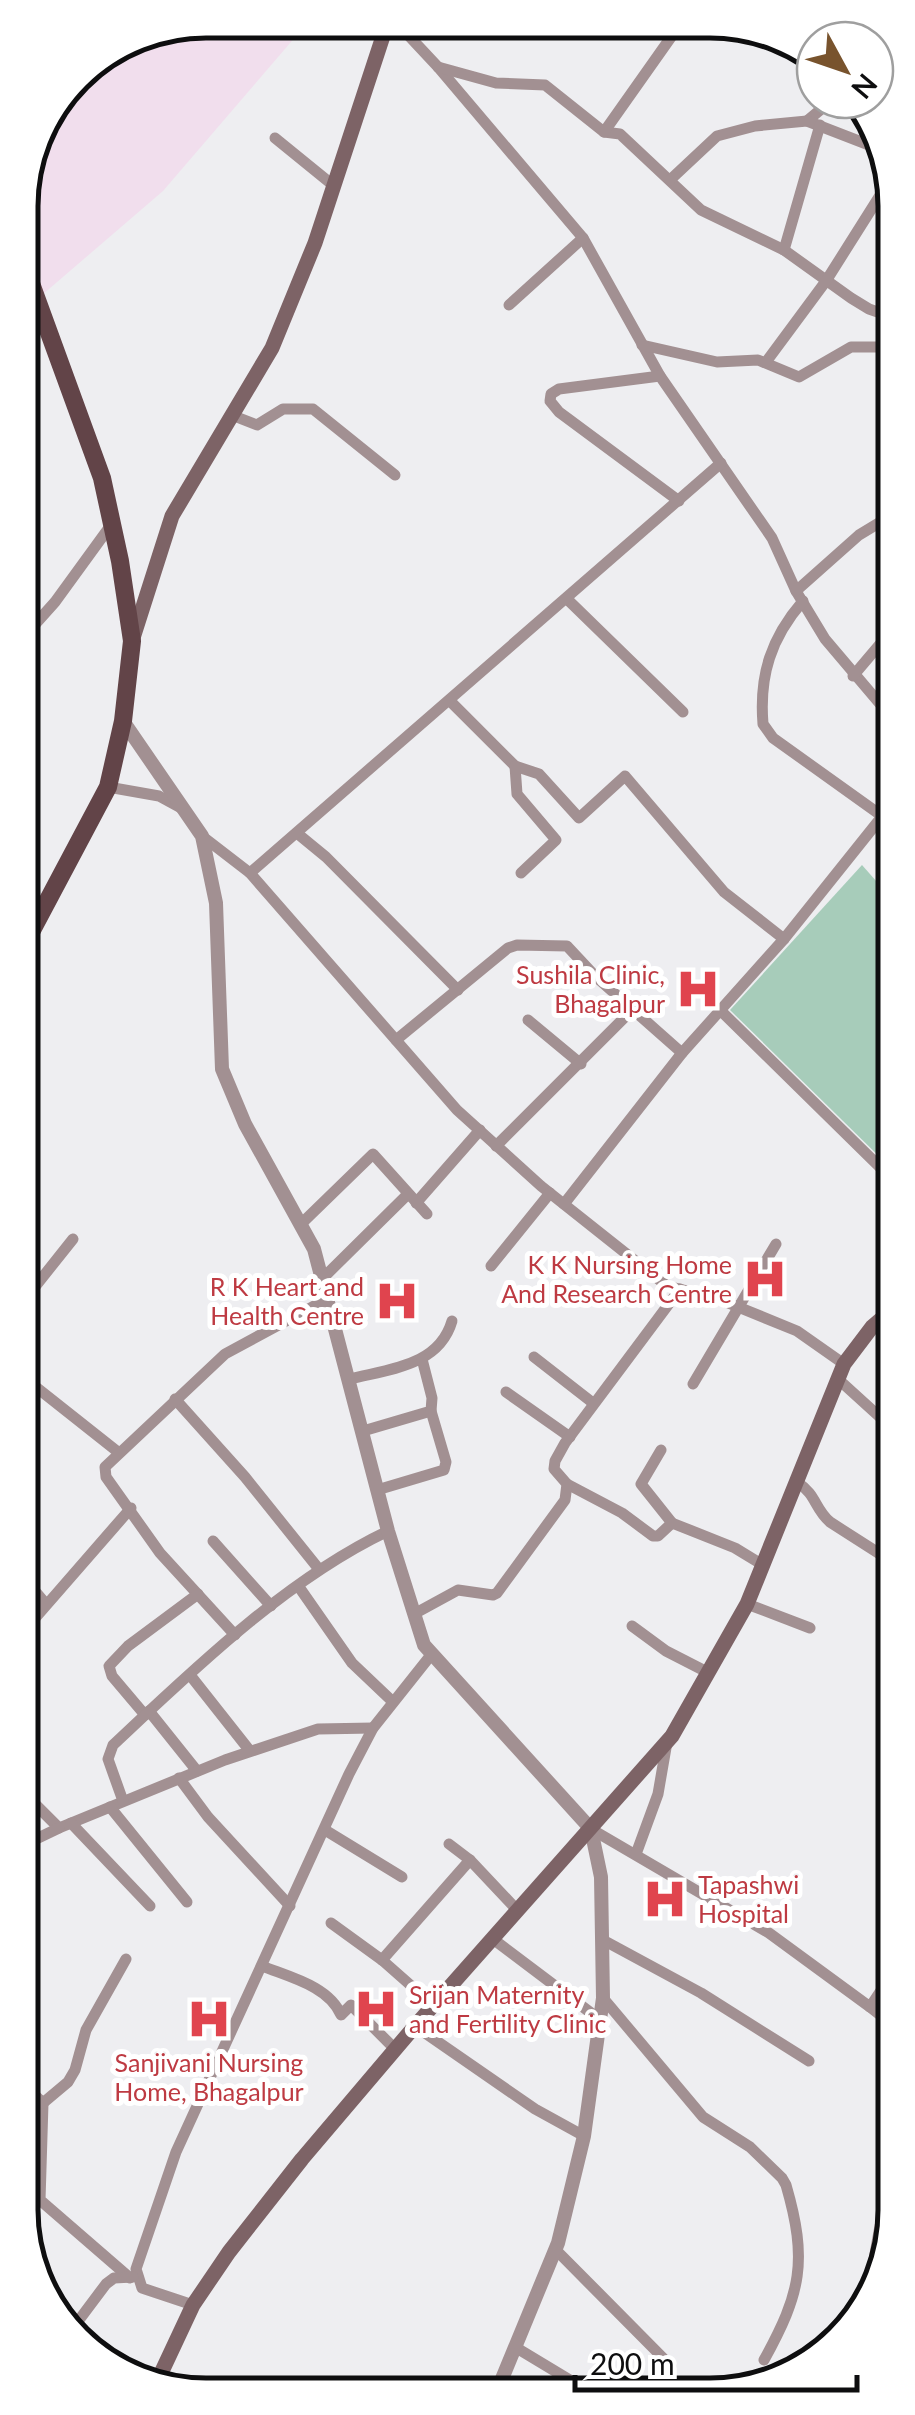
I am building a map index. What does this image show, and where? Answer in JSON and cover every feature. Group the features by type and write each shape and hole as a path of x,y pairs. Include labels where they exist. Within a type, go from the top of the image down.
{"main road":[{"path":"38,919 108,786 123,720 132,642 172,516 272,348 315,243 385,38"},
{"path":"38,305 102,478 132,642"},
{"path":"162,2371 193,2305 302,2159 667,1742 747,1604 841,1372 877,1322"}],"street":[{"path":"408,38 438,67 583,238 660,376 772,538 799,596 825,639 878,702"},
{"path":"604,132 670,38"},
{"path":"438,67 496,83 545,85 604,132 620,134 701,210 784,250 878,312"},
{"path":"784,250 816,120"},
{"path":"670,180 717,136 755,126 814,123 866,144"},
{"path":"275,138 334,186"},
{"path":"766,362 826,281 877,200"},
{"path":"508,305 583,238"},
{"path":"642,344 717,362 766,362 799,377 851,347 878,347"},
{"path":"660,376 558,389 551,394 550,402 679,500"},
{"path":"234,416 257,424 283,409 313,409 395,474"},
{"path":"250,872 721,463"},
{"path":"878,524 860,536 799,596 769,653 763,724 773,738 878,813"},
{"path":"38,620 111,525"},
{"path":"567,598 683,712"},
{"path":"854,676 878,647"},
{"path":"450,700 515,766 539,774 579,818 624,776 724,892 784,939"},
{"path":"123,720 202,836 216,903 222,1069 246,1124 314,1249 388,1531 424,1646 591,1830 769,1934 877,2013"},
{"path":"515,766 517,794 556,840 521,873"},
{"path":"108,786 159,796 188,813"},
{"path":"564,1204 682,1053 784,939 878,821"},
{"path":"298,834 458,990"},
{"path":"202,836 250,872 457,1110 550,1193 667,1286 737,1305 811,1338 877,1412"},
{"path":"396,1040 508,948 561,945 573,950 596,976 682,1053"},
{"path":"496,1146 633,1010"},
{"path":"721,1011 878,1165"},
{"path":"528,1020 581,1064"},
{"path":"322,1279 480,1130"},
{"path":"301,1224 373,1154 426,1214"},
{"path":"491,1266 550,1193"},
{"path":"38,1283 72,1239"},
{"path":"694,1384 776,1244"},
{"path":"672,1523 653,1536 622,1512 567,1484 554,1469 570,1436 680,1289"},
{"path":"236,1635 160,1553 105,1472 118,1452 225,1354 327,1298"},
{"path":"350,1379 422,1359 436,1350 452,1321"},
{"path":"534,1357 593,1404"},
{"path":"377,1490 444,1470 446,1462 431,1411 432,1398 422,1359"},
{"path":"38,1389 118,1452"},
{"path":"506,1392 570,1436"},
{"path":"175,1399 245,1477 318,1568"},
{"path":"362,1431 431,1411"},
{"path":"661,1450 641,1484 672,1523 735,1548 763,1564"},
{"path":"798,1482 810,1490 822,1515 877,1552"},
{"path":"414,1614 458,1590 497,1593 565,1500 567,1484"},
{"path":"38,1614 131,1508"},
{"path":"124,1801 108,1753 113,1744 318,1568 388,1531"},
{"path":"213,1541 270,1606"},
{"path":"299,1587 352,1664 392,1701"},
{"path":"198,1594 128,1646 109,1666 112,1676 198,1771"},
{"path":"38,1595 46,1604"},
{"path":"747,1604 810,1628"},
{"path":"632,1626 666,1651 708,1672"},
{"path":"134,2277 176,2152 373,1728 431,1655"},
{"path":"190,1675 250,1751"},
{"path":"38,1836 250,1751 318,1729 373,1728"},
{"path":"636,1854 658,1794 667,1742"},
{"path":"180,1778 202,1811 290,1906"},
{"path":"38,1804 150,1906"},
{"path":"110,1807 187,1902"},
{"path":"325,1830 402,1877"},
{"path":"502,2378 556,2249 584,2136 603,1998 601,1877 591,1830"},
{"path":"449,1844 518,1910"},
{"path":"382,1960 470,1860"},
{"path":"332,1923 433,2005"},
{"path":"492,1938 598,2019"},
{"path":"603,1940 701,1993 809,2061"},
{"path":"43,2103 68,2082 75,2070 86,2030 126,1959"},
{"path":"262,1966 318,1989 337,2005 341,2015 351,2004 395,2050"},
{"path":"870,2007 877,1997"},
{"path":"603,1998 703,2117 738,2137 786,2185 800,2275 784,2322 764,2360"},
{"path":"415,2026 535,2108 584,2136"},
{"path":"38,2098 43,2103 40,2200 134,2277 142,2288 193,2305"},
{"path":"556,2249 671,2366"},
{"path":"79,2320 106,2284 114,2278 134,2277"},
{"path":"515,2346 567,2378"}],"shaded area":[{"path":"294,38 163,191 42,295 38,284 38,195 43,162 66,112 87,87 112,66 141,50 173,41"}],"green space":[{"path":"862,865 878,883 878,1155 730,1010"}],"place":[{"name":"Sushila Clinic, Bhagalpur","path":"698,989"},
{"name":"K K Nursing Home And Research Centre","path":"765,1279"},
{"name":"R K Heart and Health Centre","path":"397,1301"},
{"name":"Tapashwi Hospital","path":"665,1899"},
{"name":"Srijan Maternity and Fertility Clinic","path":"376,2009"},
{"name":"Sanjivani Nursing Home, Bhagalpur","path":"209,2019"}]}
